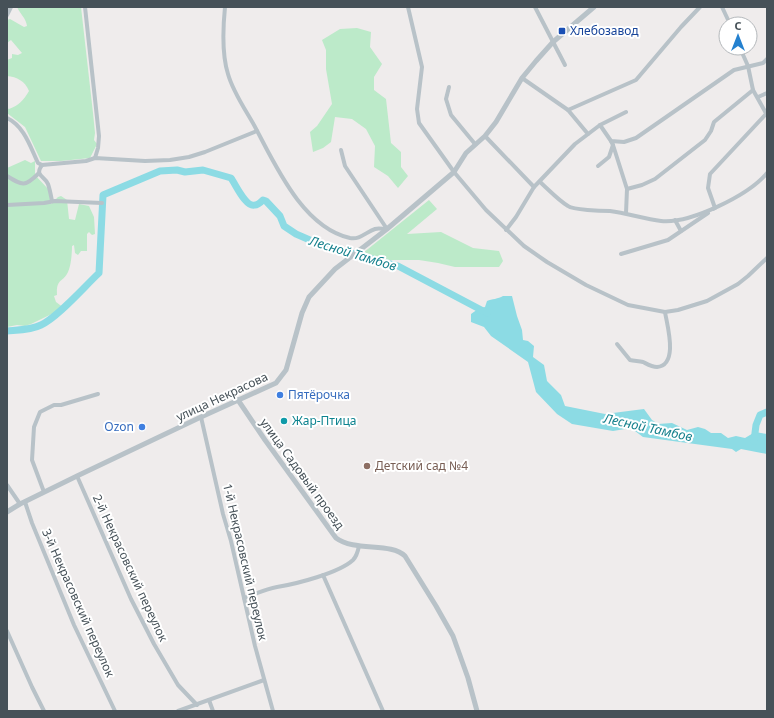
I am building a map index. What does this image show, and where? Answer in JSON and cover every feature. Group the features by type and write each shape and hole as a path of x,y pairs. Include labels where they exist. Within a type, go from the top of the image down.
{"street":[{"path":"7,15 11,7"},
{"path":"85,7 99,136 95,158"},
{"path":"225,7 224,42 230,81 286,185 318,221 350,238 356,238 376,228 387,229"},
{"path":"408,7 422,67 417,110 419,123 454,172 486,210 524,246 547,262 586,285 628,305 665,312 694,306 706,301 738,284 767,258"},
{"path":"535,7 565,65"},
{"name":"улица Некрасова","path":"7,512 77,476 276,383 286,370 302,312 309,297 335,269 387,229 454,172 466,153 485,136 496,122 522,78 553,42 588,9 594,7"},
{"path":"568,110 636,80 700,7"},
{"path":"715,208 708,188 710,174 766,115 754,90 748,66 744,56"},
{"path":"612,143 624,142 636,138 734,70 763,63 767,59"},
{"path":"522,78 568,110 588,134"},
{"path":"449,87 446,99 451,115 475,144"},
{"path":"627,189 642,185 655,179 705,140 711,131 714,122 754,90"},
{"path":"758,97 767,93"},
{"path":"506,230 516,217 534,187 575,144 600,125 626,112"},
{"path":"7,118 21,128 38,163 42,165 86,161 95,158 145,161 170,160 190,157 257,131"},
{"path":"600,125 612,143 627,189 626,213"},
{"path":"485,136 534,187"},
{"path":"598,166 609,157 612,143"},
{"path":"341,150 345,166 387,229"},
{"path":"42,165 39,168 39,173 47,182 52,201"},
{"path":"7,176 19,184 28,183 39,173"},
{"path":"621,254 668,240 715,208 744,192 763,178 767,173"},
{"path":"540,182 569,207 626,213 662,221 698,215 715,208"},
{"path":"7,205 52,201 102,203"},
{"path":"675,220 681,231"},
{"path":"616,344 630,360 641,362 653,367 659,367 670,358 671,350 665,312"},
{"path":"44,492 32,460 34,427 40,412 54,405 61,405 98,394"},
{"name":"улица Садовый проезд","path":"238,400 332,534 342,542 359,546 394,549 404,556 436,606 452,636 468,678 477,711"},
{"name":"1-й Некрасовский переулок","path":"201,417 255,646 273,711"},
{"name":"2-й Некрасовский переулок","path":"77,476 131,599 154,644 178,685 196,705"},
{"name":"3-й Некрасовский переулок","path":"7,485 23,503 68,610 115,711"},
{"path":"244,598 276,587 290,585 323,575 351,562 358,553 359,546"},
{"path":"323,575 383,711"},
{"path":"7,631 44,711"},
{"path":"178,711 264,680"},
{"path":"209,700 213,711"}],"green space":[{"path":"17,7 81,7 95,133 94,140 97,144 90,158 61,161 41,161 25,127 7,113 7,108 9,109 18,104 23,100 29,91 20,80 7,76 7,60 12,58 12,54 18,55 22,53 11,40 7,43 7,20 10,19 24,27 27,26"},
{"path":"357,28 371,32 370,47 382,64 374,77 374,90 386,99 391,143 401,152 401,167 408,176 398,188 388,176 374,167 375,146 366,129 352,119 335,117 331,142 323,148 313,152 310,132 317,126 332,104 326,69 326,50 322,40 340,29"},
{"path":"25,160 31,163 35,161 35,175 49,190 51,204 61,196 67,200 69,219 75,220 79,204 89,206 94,217 95,234 92,235 89,232 87,234 87,251 81,251 78,255 75,253 74,245 72,246 69,269 59,283 57,295 54,296 56,302 64,308 25,326 17,325 7,327 7,168"},
{"path":"429,200 437,209 407,234 441,232 473,248 499,251 503,261 499,267 455,267 419,260 388,260 363,253"}],"water":[{"path":"503,296 512,296 522,330 523,340 528,341 534,346 533,357 544,365 547,381 561,395 565,406 605,414 644,409 652,420 658,424 672,423 687,430 698,427 711,433 721,433 728,438 736,436 745,438 755,432 767,434 767,454 741,449 736,452 732,449 643,437 631,428 613,431 572,424 557,414 536,392 528,362 491,336 484,327 471,322 471,314 478,309 485,307 487,301"}],"waterway":[{"name":"Лесной Тамбов","path":"7,331 33,328 48,321 63,309 99,273 103,195 160,171 177,170 185,172 203,170 231,178 248,203 255,205 263,200 266,201 280,216 284,226 296,234 319,244 398,266 487,313"},
{"path":"754,441 756,425 760,415 767,412"}],"place":[{"name":"Хлебозавод","path":"562,31"},
{"name":"Пятёрочка","path":"280,395"},
{"name":"Жар-Птица","path":"284,421"},
{"name":"Ozon","path":"142,427"},
{"name":"Детский сад №4","path":"367,466"}]}
